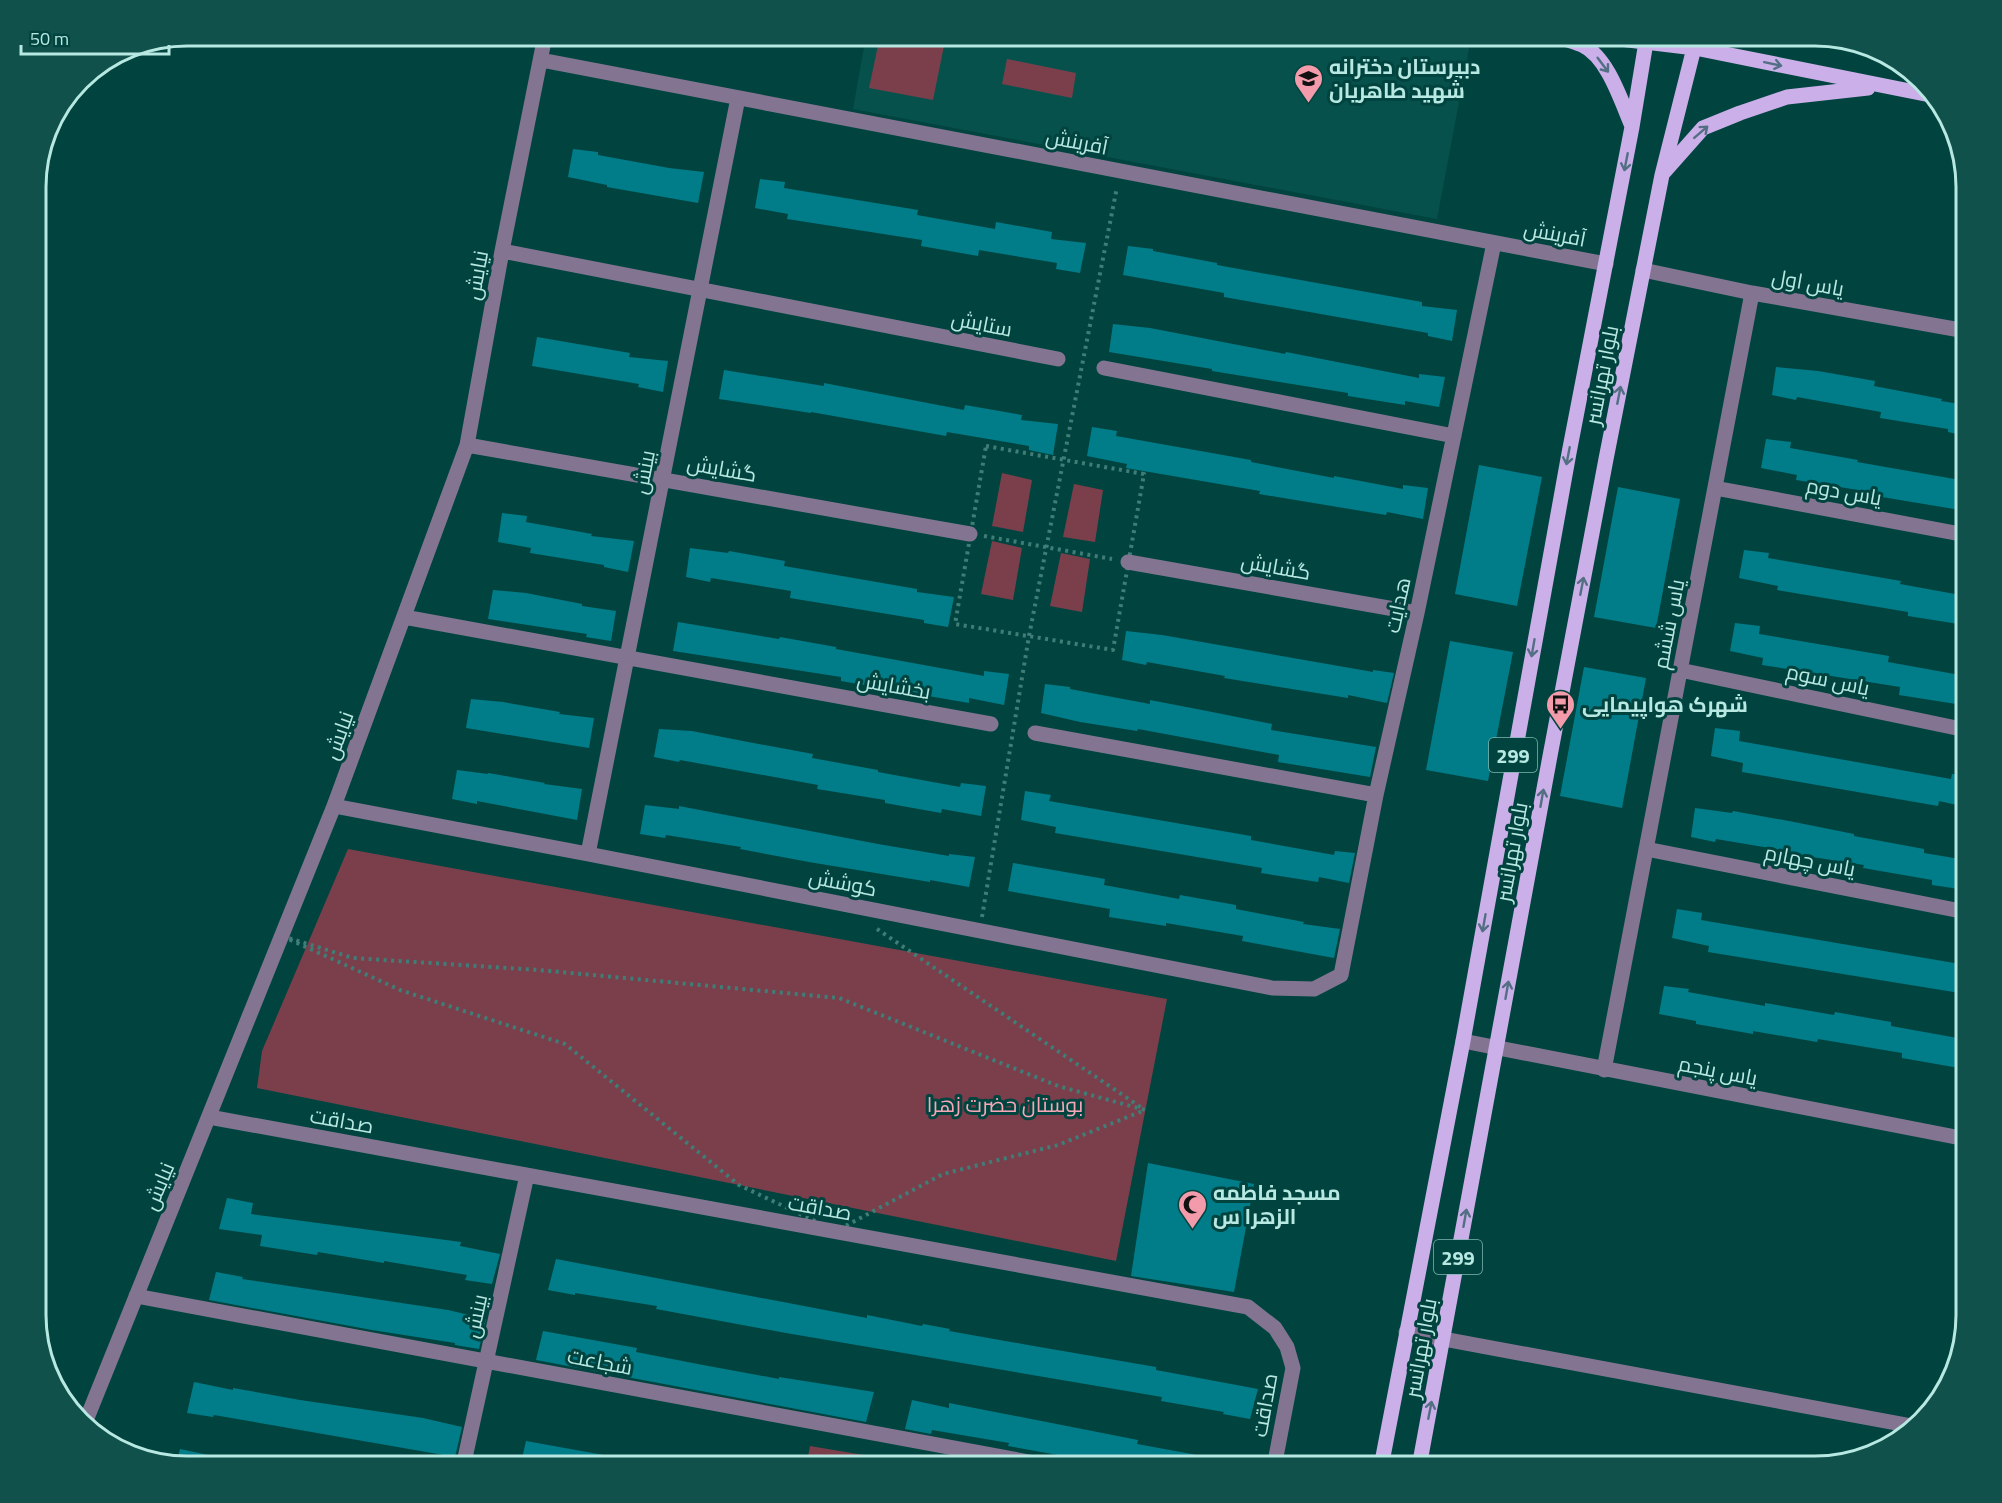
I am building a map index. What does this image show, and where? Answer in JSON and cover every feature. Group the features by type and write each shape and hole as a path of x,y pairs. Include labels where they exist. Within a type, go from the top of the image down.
{"main road":[{"path":"1584,46 1597,58 1610,76 1632,127"},
{"name":"بلوار تهرانسر","path":"1383,1456 1646,46"},
{"name":"بلوار تهرانسر","path":"1421,1456 1550,756 1643,270 1672,129 1695,46"},
{"path":"1713,46 1884,87 1918,93"},
{"path":"1662,175 1703,128 1740,112 1787,97 1884,87"}],"street":[{"name":"نیایش","path":"88,1415 334,806 467,445 502,251 543,46"},
{"name":"آفرینش","path":"541,60 1606,264"},
{"name":"بینش","path":"588,854 738,98"},
{"name":"هدایت","path":"1341,975 1376,795 1417,613 1494,243"},
{"name":"ستایش","path":"502,251 1058,359"},
{"name":"یاس اول","path":"1643,270 1752,293 1956,330"},
{"name":"یاس ششم","path":"1604,1070 1752,293"},
{"path":"1104,368 1454,436"},
{"name":"گشایش","path":"467,445 970,534"},
{"name":"یاس دوم","path":"1715,488 1956,533"},
{"name":"گشایش","path":"1128,562 1417,613"},
{"name":"بخشایش","path":"404,617 992,724"},
{"name":"یاس سوم","path":"1680,670 1956,728"},
{"path":"1035,733 1376,795"},
{"name":"کوشش","path":"334,806 1272,988 1314,989 1341,975"},
{"name":"یاس چهارم","path":"1646,849 1956,910"},
{"name":"یاس پنجم","path":"1462,1041 1956,1137"},
{"name":"صداقت","path":"209,1117 1248,1307 1275,1328 1287,1347 1293,1368 1277,1456"},
{"name":"بینش","path":"465,1456 527,1175"},
{"name":"شجاعت","path":"136,1296 997,1456"},
{"path":"1406,1332 1904,1424"}],"path":[{"path":"980,931 1029,636 1120,171"},
{"path":"1058,359 1104,368"},
{"path":"986,446 1064,459 1144,474 1113,650 955,624 986,446"},
{"path":"970,534 1128,562"},
{"path":"992,724 1035,733"},
{"path":"875,928 1145,1110"},
{"path":"282,936 353,958 539,970 839,998 1058,1086 1145,1110"},
{"path":"282,936 400,990 565,1044 739,1185 836,1231 943,1174 1058,1145 1145,1110"}],"shaded area":[{"name":"دبیرستان دخترانه شهید طاهریان","path":"864,46 1469,46 1437,219 853,109"}],"green space":[{"path":"878,46 944,46 933,100 869,88"},
{"path":"1007,59 1076,73 1072,98 1002,84"},
{"path":"1002,473 1032,480 1023,532 992,526"},
{"path":"1074,484 1103,490 1095,542 1063,537"},
{"path":"992,541 1022,548 1013,600 981,594"},
{"path":"1061,553 1090,559 1082,612 1050,606"},
{"name":"بوستان حضرت زهرا","path":"348,849 1167,999 1116,1261 257,1088 262,1051"},
{"path":"810,1446 869,1456 808,1456"}],"building":[{"path":"573,149 598,152 598,155 669,168 704,172 698,203 607,187 607,185 568,177"},
{"path":"760,179 785,182 784,188 918,210 917,215 995,229 996,222 1052,232 1051,239 1086,243 1080,273 1056,269 1057,263 979,250 978,256 921,246 922,240 787,219 788,214 755,208"},
{"path":"1128,246 1153,249 1153,251 1217,263 1217,265 1422,302 1422,306 1457,310 1452,341 1428,336 1428,333 1224,297 1224,293 1123,275"},
{"path":"1113,324 1150,328 1285,354 1286,352 1419,378 1419,374 1445,377 1439,407 1405,401 1405,405 1348,396 1348,393 1109,352"},
{"path":"537,337 630,353 629,357 668,361 663,392 638,387 639,384 532,366"},
{"path":"1776,367 1818,371 1875,381 1874,386 1956,403 1956,434 1948,432 1948,429 1880,418 1881,412 1797,397 1796,400 1772,395"},
{"path":"724,370 824,386 824,383 964,410 965,405 1022,415 1021,420 1058,424 1053,455 1029,450 1029,446 947,432 946,436 811,412 719,399"},
{"path":"1092,427 1117,431 1116,436 1251,460 1251,462 1334,478 1334,476 1403,489 1403,485 1428,488 1423,519 1259,494 1260,491 1126,468 1127,464 1087,456"},
{"path":"1766,439 1791,442 1790,448 1956,479 1956,509 1796,480 1797,475 1761,468"},
{"path":"1479,465 1542,477 1517,606 1455,594"},
{"path":"1618,487 1680,499 1656,628 1594,617"},
{"path":"502,513 527,516 526,522 592,534 591,536 634,541 628,572 604,567 604,565 530,553 531,548 498,542"},
{"path":"690,548 728,553 729,551 785,561 784,566 954,597 948,627 924,623 924,620 790,598 791,591 711,578 710,582 686,577"},
{"path":"1744,550 1769,553 1768,558 1901,581 1900,584 1956,594 1956,624 1908,616 1908,612 1777,590 1778,586 1739,578"},
{"path":"493,590 526,593 616,611 611,641 586,637 587,634 488,619"},
{"path":"678,622 779,639 780,637 984,676 984,671 1009,674 1004,705 969,698 969,703 841,681 841,677 673,651"},
{"path":"1735,623 1760,626 1759,634 1889,656 1888,662 1956,674 1956,704 1899,695 1900,687 1762,665 1763,658 1730,651"},
{"path":"1126,631 1162,635 1373,672 1373,670 1394,673 1387,703 1348,695 1348,698 1224,678 1225,676 1147,662 1146,665 1122,660"},
{"path":"1450,641 1513,652 1488,781 1426,770"},
{"path":"1584,667 1646,678 1622,808 1560,796"},
{"path":"1045,684 1150,704 1150,700 1272,724 1271,730 1376,747 1370,777 1278,762 1279,755 1138,729 1137,731 1080,722 1041,713"},
{"path":"471,699 503,702 560,712 559,714 594,718 589,748 466,728"},
{"path":"1715,728 1740,731 1739,741 1951,779 1952,774 1956,775 1956,805 1939,801 1938,806 1742,772 1743,763 1711,756"},
{"path":"659,729 692,731 813,754 812,758 960,787 961,783 986,786 981,816 942,809 941,813 885,803 885,800 817,789 818,785 654,757"},
{"path":"457,770 582,789 577,820 477,801 477,804 452,799"},
{"path":"1025,791 1051,795 1049,801 1251,836 1251,840 1334,855 1335,851 1355,853 1349,883 1319,877 1318,882 1261,873 1262,868 1055,833 1056,827 1021,820"},
{"path":"645,805 679,809 679,806 878,844 949,856 949,854 975,857 969,887 809,862 740,849 741,847 666,835 665,838 640,834"},
{"path":"1695,808 1732,813 1733,811 1789,821 1924,849 1924,853 1956,858 1956,889 1932,885 1932,880 1863,868 1864,865 1716,839 1715,842 1691,837"},
{"path":"1013,863 1105,879 1104,885 1179,899 1180,895 1236,905 1236,909 1304,922 1303,924 1340,929 1334,958 1242,941 1243,936 1166,923 1166,926 1109,917 1110,909 1008,891"},
{"path":"1677,909 1702,913 1701,920 1956,963 1956,992 1708,952 1709,946 1672,938"},
{"path":"1664,986 1689,989 1688,992 1765,1006 1765,1003 1891,1022 1891,1026 1956,1038 1956,1067 1902,1058 1902,1053 1818,1039 1817,1042 1753,1031 1753,1034 1696,1024 1696,1021 1659,1014"},
{"name":"مسجد فاطمه الزهرا س","path":"1148,1163 1254,1184 1234,1292 1131,1276"},
{"path":"227,1198 253,1203 251,1214 461,1242 460,1246 500,1254 492,1284 465,1280 467,1275 384,1261 384,1263 318,1252 317,1255 260,1246 262,1235 219,1229"},
{"path":"556,1259 867,1318 867,1315 922,1326 923,1324 950,1329 949,1331 1156,1367 1156,1370 1258,1389 1250,1419 1161,1401 1162,1397 786,1333 656,1309 657,1306 548,1290"},
{"path":"216,1272 243,1277 242,1279 448,1310 486,1319 479,1349 455,1345 455,1343 209,1300"},
{"path":"543,1331 637,1348 636,1352 703,1365 779,1379 779,1377 874,1392 866,1422 536,1360"},
{"path":"194,1382 233,1390 233,1388 423,1418 462,1427 455,1456 449,1456 214,1415 213,1417 187,1413"},
{"path":"912,1400 949,1408 949,1403 1138,1440 1137,1444 1203,1456 1064,1456 1008,1446 1009,1443 932,1430 931,1434 905,1429"},
{"path":"526,1441 609,1456 523,1456"},
{"path":"180,1449 213,1456 188,1456 178,1455"}],"place":[{"name":"دبیرستان دخترانه شهید طاهریان","path":"1308,104"},
{"name":"شهرک هواپیمایی","path":"1561,730"},
{"name":"مسجد فاطمه الزهرا س","path":"1192,1230"}]}
